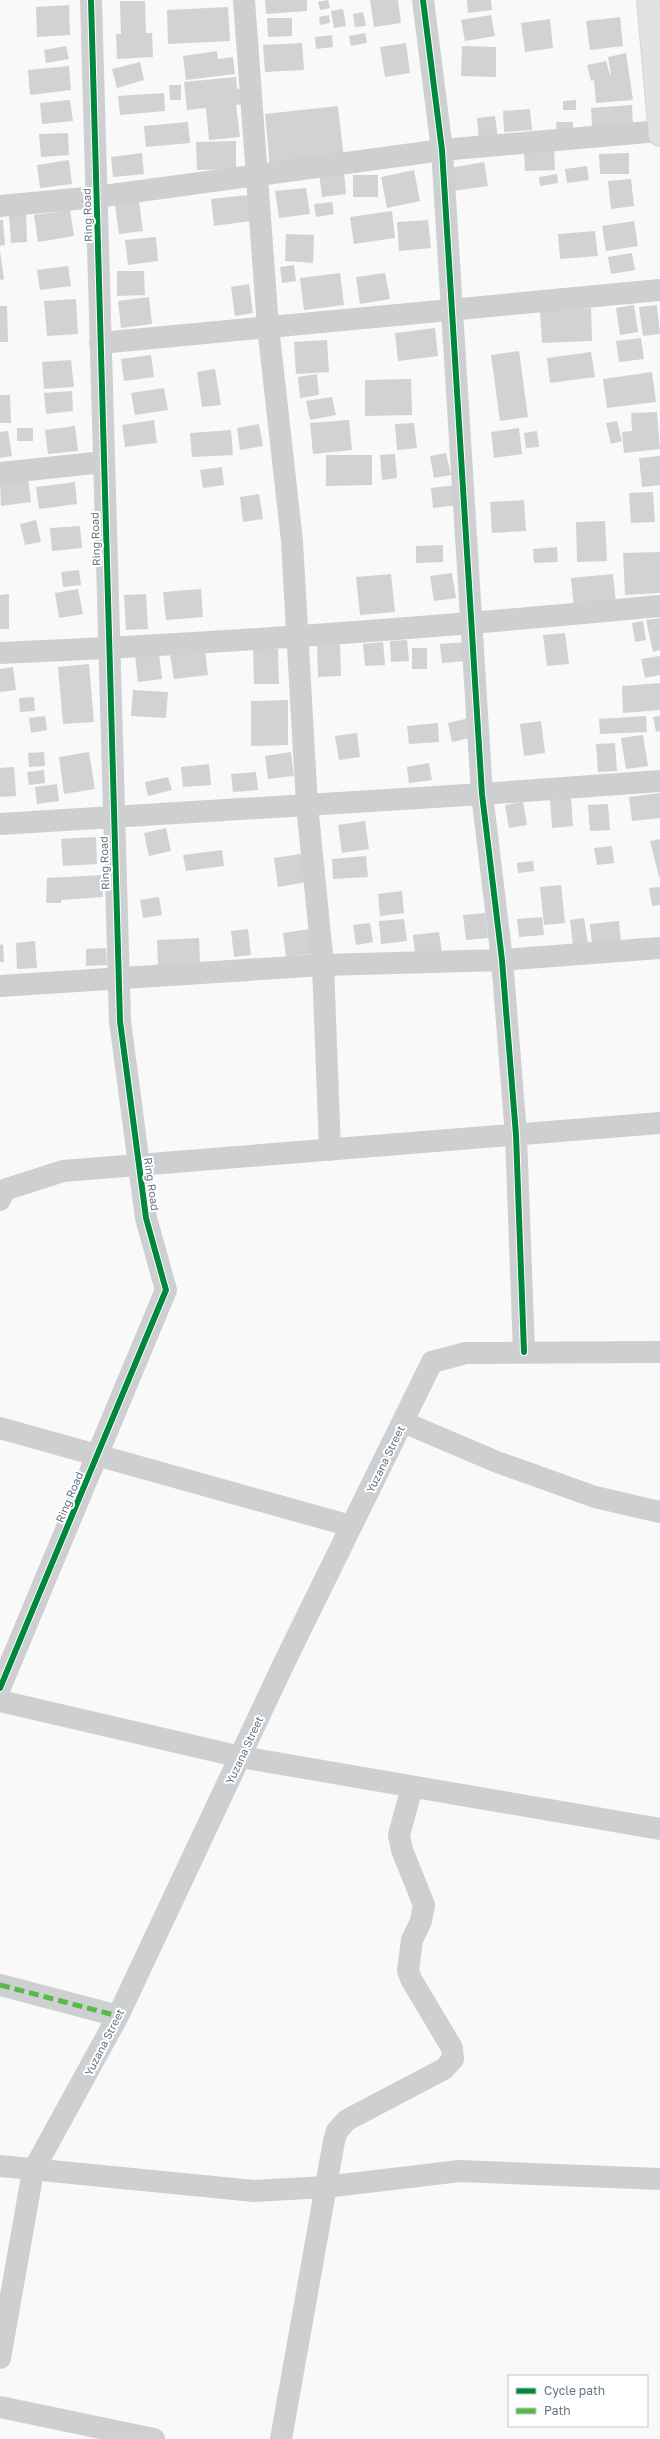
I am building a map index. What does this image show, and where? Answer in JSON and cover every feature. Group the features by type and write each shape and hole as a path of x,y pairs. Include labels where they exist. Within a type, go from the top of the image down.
{"highway":[{"path":"648,0 660,135"}],"street":[{"name":"Ring Road","path":"0,1688 166,1290 146,1218 120,1021 108,649 91,0"},
{"path":"244,0 268,327 292,541 307,805 324,965 330,1150"},
{"path":"423,0 442,150 482,794 502,960 516,1135 524,1352"},
{"path":"0,206 96,197 442,150 660,131"},
{"path":"100,343 660,290"},
{"path":"0,473 103,462"},
{"path":"0,653 108,649 472,624 660,606"},
{"path":"0,824 482,794 660,781"},
{"path":"0,986 118,980 324,965 502,960 660,948"},
{"path":"1,1192 63,1171 660,1123"},
{"name":"Yuzana Street","path":"0,2358 33,2171 118,2016 351,1526 432,1362 466,1353 660,1352"},
{"path":"403,1422 504,1465 595,1497 660,1512"},
{"path":"0,1428 351,1526"},
{"path":"0,1701 241,1757 660,1829"},
{"path":"281,2439 325,2187 334,2141 338,2131 347,2120 444,2069 453,2059 452,2048 411,1979 408,1971 412,1940 421,1921 424,1905 402,1850 400,1835 412,1787"},
{"path":"0,1985 118,2016"},
{"path":"0,2166 33,2171 254,2191 325,2187 460,2170 660,2179"},
{"path":"0,2407 154,2439"}],"building":[{"path":"265,0 307,0 307,11 266,14"},
{"path":"328,0 330,8 320,10 318,2"},
{"path":"370,0 398,0 401,23 374,27"},
{"path":"467,0 491,0 492,10 468,13"},
{"path":"120,1 145,1 146,33 152,33 153,57 117,59 116,34 121,34"},
{"path":"69,5 70,35 37,37 36,7"},
{"path":"228,7 230,41 168,44 167,10"},
{"path":"343,9 346,26 334,28 331,11"},
{"path":"363,12 366,26 355,27 353,14"},
{"path":"329,15 330,23 320,25 319,17"},
{"path":"491,15 495,36 465,41 461,20"},
{"path":"620,17 623,46 590,50 586,21"},
{"path":"267,18 292,18 292,36 268,37"},
{"path":"550,19 553,48 525,52 521,23"},
{"path":"365,33 367,43 351,46 349,36"},
{"path":"332,35 333,47 316,49 315,37"},
{"path":"302,43 304,70 265,72 263,45"},
{"path":"406,43 410,73 385,77 380,47"},
{"path":"66,46 69,59 46,63 44,50"},
{"path":"462,46 496,47 496,77 461,76"},
{"path":"217,51 218,59 233,57 235,74 186,80 183,56"},
{"path":"626,53 633,100 596,103 594,80 591,81 587,65 606,61 611,75 608,57"},
{"path":"140,62 144,80 117,88 112,69"},
{"path":"69,66 71,90 30,95 28,70"},
{"path":"236,77 237,89 242,88 244,104 236,105 240,137 209,140 206,108 187,110 184,82"},
{"path":"169,85 181,85 181,100 170,100"},
{"path":"164,93 165,111 120,115 118,96"},
{"path":"70,100 73,121 42,124 40,103"},
{"path":"576,100 576,110 563,110 563,101"},
{"path":"632,105 633,124 592,127 591,108"},
{"path":"338,106 344,160 270,167 265,114"},
{"path":"530,109 532,130 504,132 503,111"},
{"path":"495,116 498,138 479,139 477,118"},
{"path":"188,122 190,143 146,147 144,126"},
{"path":"556,122 573,122 573,134 557,134"},
{"path":"68,133 69,155 41,157 39,134"},
{"path":"236,141 236,169 197,170 196,142"},
{"path":"554,148 555,170 525,171 524,150"},
{"path":"142,153 144,174 113,177 111,157"},
{"path":"629,153 629,174 600,174 599,154"},
{"path":"69,160 72,184 40,188 37,165"},
{"path":"484,162 488,186 453,191 450,168"},
{"path":"587,166 589,180 567,183 565,169"},
{"path":"414,170 420,201 387,208 381,177"},
{"path":"344,171 346,194 322,197 319,173"},
{"path":"557,174 558,183 540,186 539,177"},
{"path":"353,175 378,175 378,197 353,197"},
{"path":"631,179 634,206 611,209 608,181"},
{"path":"306,188 310,214 279,218 275,191"},
{"path":"248,195 251,221 214,226 211,199"},
{"path":"139,202 143,231 119,234 115,205"},
{"path":"332,202 334,214 316,217 314,204"},
{"path":"70,210 74,236 38,242 34,215"},
{"path":"392,211 395,238 354,244 350,217"},
{"path":"26,214 27,242 11,243 9,215"},
{"path":"0,220 3,220 5,245 0,246"},
{"path":"428,220 431,248 399,251 397,222"},
{"path":"634,221 638,246 606,251 602,226"},
{"path":"595,231 598,256 560,259 558,234"},
{"path":"286,234 314,235 313,263 285,261"},
{"path":"156,237 158,261 128,265 125,240"},
{"path":"0,251 4,279 0,280"},
{"path":"632,253 635,270 611,274 608,257"},
{"path":"294,265 296,281 282,283 280,267"},
{"path":"68,266 71,286 40,290 37,270"},
{"path":"117,271 144,271 145,295 117,296"},
{"path":"340,273 344,305 304,310 300,278"},
{"path":"385,273 390,299 360,304 356,277"},
{"path":"249,284 253,313 235,316 231,287"},
{"path":"149,297 152,324 121,328 118,301"},
{"path":"76,299 78,334 47,336 44,301"},
{"path":"634,305 638,332 620,335 616,308"},
{"path":"657,305 660,334 643,336 639,307"},
{"path":"0,306 7,306 8,342 0,342"},
{"path":"591,308 592,341 542,343 540,311"},
{"path":"435,328 438,356 398,361 395,333"},
{"path":"641,338 644,359 619,362 616,341"},
{"path":"327,340 329,372 296,374 294,342"},
{"path":"519,351 528,417 500,421 491,355"},
{"path":"591,352 595,377 550,383 547,358"},
{"path":"151,355 154,377 124,381 121,359"},
{"path":"71,360 74,387 44,389 42,362"},
{"path":"215,369 221,405 202,407 197,372"},
{"path":"652,372 656,402 607,408 603,379"},
{"path":"317,374 319,395 300,398 298,377"},
{"path":"411,379 412,415 365,416 365,380"},
{"path":"164,388 168,410 135,415 131,393"},
{"path":"72,391 73,411 46,414 44,393"},
{"path":"0,395 10,395 11,423 0,423"},
{"path":"332,397 336,415 310,420 306,401"},
{"path":"657,412 660,449 624,453 622,432 632,431 631,413"},
{"path":"154,420 157,443 125,447 122,425"},
{"path":"349,420 352,450 313,454 310,423"},
{"path":"617,421 622,441 611,444 606,423"},
{"path":"414,423 417,448 397,450 395,424"},
{"path":"259,424 263,446 240,450 237,428"},
{"path":"75,426 78,451 48,454 45,430"},
{"path":"17,428 33,428 33,441 17,441"},
{"path":"519,428 522,454 494,458 491,432"},
{"path":"231,430 233,455 192,457 190,433"},
{"path":"8,431 12,456 0,458 0,432"},
{"path":"537,431 539,447 526,448 524,433"},
{"path":"446,453 451,475 434,478 430,456"},
{"path":"395,454 397,478 382,480 380,455"},
{"path":"326,455 372,455 372,485 326,486"},
{"path":"660,456 660,485 642,487 639,458"},
{"path":"222,467 224,485 203,488 200,470"},
{"path":"28,478 31,502 1,506 0,482"},
{"path":"75,482 77,504 39,509 36,487"},
{"path":"456,485 458,505 433,508 431,488"},
{"path":"653,492 655,522 631,523 629,493"},
{"path":"259,494 263,519 243,522 240,497"},
{"path":"524,500 526,531 492,533 490,502"},
{"path":"36,520 41,542 25,545 20,524"},
{"path":"605,521 607,561 577,562 576,522"},
{"path":"80,526 82,548 52,551 50,528"},
{"path":"443,545 443,562 416,563 416,546"},
{"path":"557,547 558,562 534,563 533,549"},
{"path":"660,552 660,593 625,595 623,553"},
{"path":"79,570 81,585 63,587 61,572"},
{"path":"452,573 456,598 434,601 430,576"},
{"path":"391,574 395,612 360,615 356,577"},
{"path":"613,574 616,604 574,608 571,578"},
{"path":"78,589 83,614 59,618 55,593"},
{"path":"201,589 203,617 166,620 163,592"},
{"path":"9,594 9,629 0,629 0,595"},
{"path":"146,594 148,629 126,630 124,595"},
{"path":"660,618 660,650 653,652 646,620"},
{"path":"643,621 646,640 635,642 632,623"},
{"path":"565,633 569,664 547,666 543,635"},
{"path":"407,640 409,661 391,662 390,641"},
{"path":"317,641 340,641 341,676 318,677"},
{"path":"383,642 385,665 365,666 363,644"},
{"path":"466,642 467,661 442,663 440,644"},
{"path":"412,648 427,648 427,669 412,669"},
{"path":"253,649 278,649 279,684 254,684"},
{"path":"205,651 208,675 174,679 170,655"},
{"path":"159,653 162,679 138,682 135,655"},
{"path":"660,656 660,675 645,678 641,659"},
{"path":"89,664 94,722 63,724 58,667"},
{"path":"13,667 16,690 0,692 0,669"},
{"path":"660,683 660,710 623,713 622,686"},
{"path":"133,690 168,692 166,718 131,716"},
{"path":"34,697 35,711 20,712 19,698"},
{"path":"288,700 288,745 251,746 251,701"},
{"path":"45,716 47,730 31,733 29,718"},
{"path":"646,716 647,732 600,734 599,719"},
{"path":"660,716 660,731 656,732 653,717"},
{"path":"469,718 474,737 452,742 448,723"},
{"path":"541,721 545,753 524,756 520,724"},
{"path":"438,723 439,742 409,744 407,726"},
{"path":"357,733 360,757 339,760 335,736"},
{"path":"643,735 648,766 626,769 621,738"},
{"path":"615,743 617,771 598,772 596,744"},
{"path":"44,752 45,766 29,767 28,753"},
{"path":"89,752 95,789 64,794 59,757"},
{"path":"291,752 294,776 268,779 265,756"},
{"path":"429,763 432,780 409,783 407,767"},
{"path":"209,764 211,785 183,787 181,767"},
{"path":"14,767 16,796 0,797 0,768"},
{"path":"44,770 45,783 29,785 27,772"},
{"path":"256,772 258,790 233,792 231,774"},
{"path":"168,777 172,790 148,796 145,782"},
{"path":"57,784 59,801 37,804 35,787"},
{"path":"660,793 660,818 632,821 629,797"},
{"path":"571,798 573,826 552,828 550,800"},
{"path":"523,802 527,825 509,828 505,805"},
{"path":"608,804 610,830 590,831 588,805"},
{"path":"365,821 369,849 342,853 338,825"},
{"path":"166,828 171,851 149,856 144,833"},
{"path":"96,837 97,864 63,866 61,839"},
{"path":"660,839 660,877 659,877 650,841"},
{"path":"612,846 614,863 597,865 594,848"},
{"path":"222,850 224,866 186,871 183,855"},
{"path":"307,853 312,881 278,887 274,858"},
{"path":"366,856 368,877 333,879 332,859"},
{"path":"533,861 534,871 518,873 517,863"},
{"path":"102,875 103,897 61,900 61,903 46,903 47,878"},
{"path":"561,885 565,923 544,925 540,887"},
{"path":"660,887 660,905 652,906 649,888"},
{"path":"402,891 404,913 380,916 378,894"},
{"path":"159,897 162,915 143,918 140,900"},
{"path":"485,913 488,938 466,940 463,915"},
{"path":"542,917 544,935 519,937 517,919"},
{"path":"584,918 588,944 573,946 570,920"},
{"path":"404,919 407,941 381,944 379,921"},
{"path":"619,921 621,941 592,944 590,924"},
{"path":"370,923 373,942 356,945 353,925"},
{"path":"248,929 251,955 234,957 231,931"},
{"path":"310,929 313,954 286,957 283,933"},
{"path":"439,932 442,952 415,955 413,935"},
{"path":"199,938 200,963 158,965 157,940"},
{"path":"35,941 37,968 17,969 16,943"},
{"path":"3,944 4,962 0,962 0,945"},
{"path":"106,948 107,965 86,966 86,949"}],"marked path":[{"path":"0,1985 118,2016"}],"cycle path":[{"path":"0,1688 166,1290 146,1218 120,1021 91,0"},
{"path":"423,0 442,150 482,794 502,960 516,1135 524,1352"}]}
